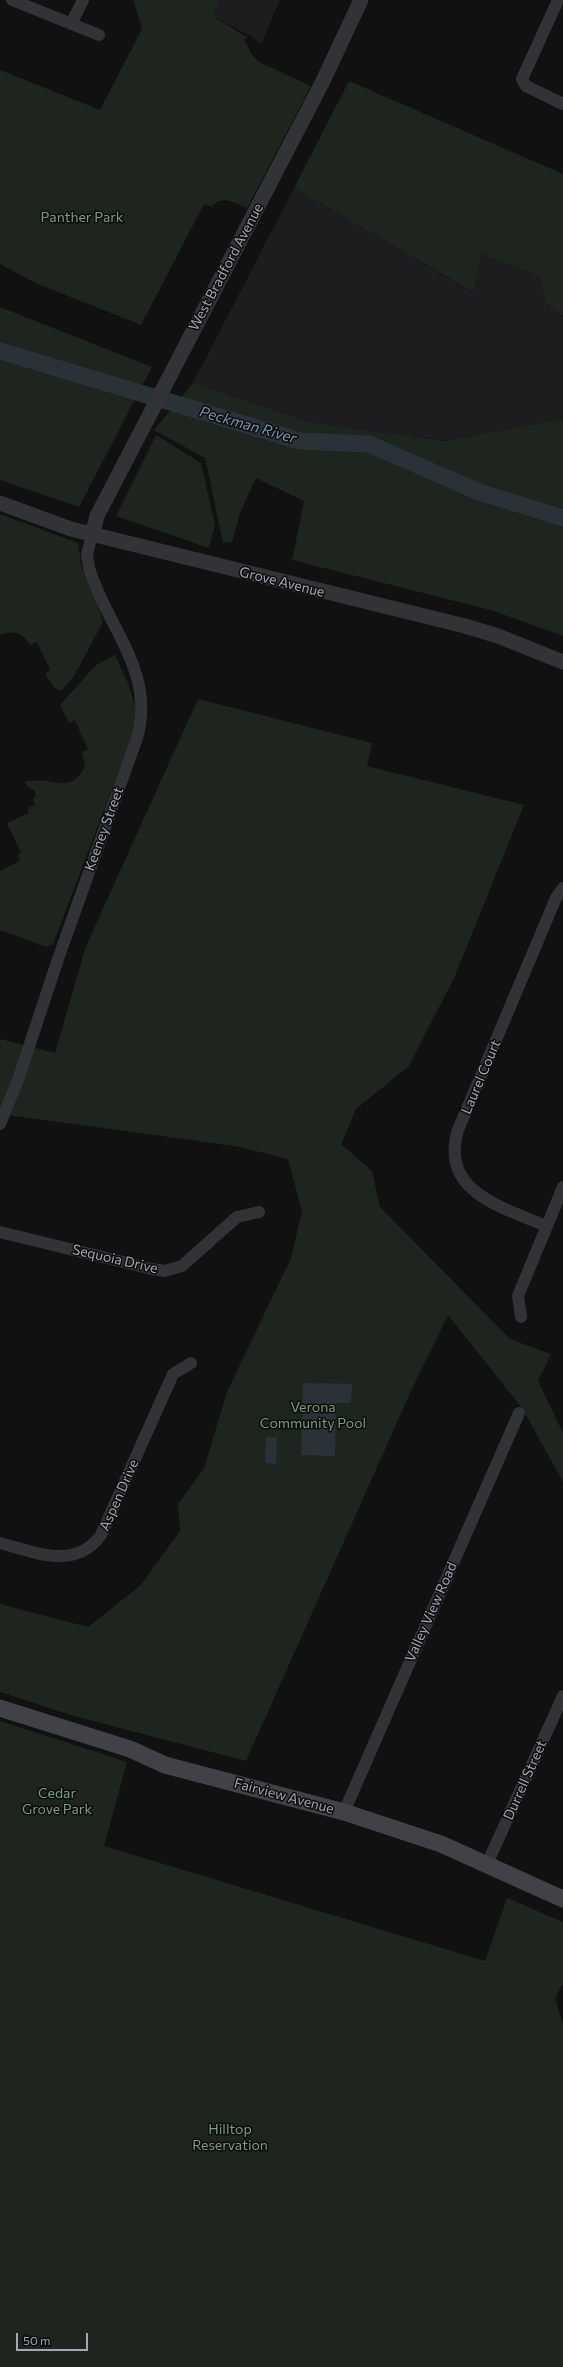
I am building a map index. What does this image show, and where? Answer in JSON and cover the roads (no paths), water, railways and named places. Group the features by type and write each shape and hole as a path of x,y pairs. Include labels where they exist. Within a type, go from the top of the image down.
{"main road":[{"name":"Fairview Avenue","path":"0,1708 130,1749 165,1765 344,1812 441,1844 563,1899"}],"street":[{"path":"12,0 98,35"},
{"path":"71,24 83,0"},
{"name":"West Bradford Avenue","path":"92,535 97,516 322,83 361,0"},
{"path":"558,0 523,73 522,81 529,88 563,104"},
{"name":"Grove Avenue","path":"0,503 58,525 92,535 465,626 498,636 563,662"},
{"name":"Keeney Street","path":"0,1124 19,1077 58,959 137,738 142,717 142,695 137,672 89,568 87,554 92,535"},
{"name":"Laurel Court","path":"546,1226 485,1200 472,1190 458,1169 455,1146 458,1130 556,898 563,888"},
{"path":"521,1317 518,1296 563,1187"},
{"name":"Sequoia Drive","path":"0,1232 152,1270 164,1271 187,1263 237,1217 259,1212"},
{"name":"Aspen Drive","path":"0,1543 57,1557 72,1556 91,1546 101,1535 173,1374 191,1363"},
{"name":"Valley View Road","path":"344,1812 519,1413"},
{"name":"Durrell Street","path":"487,1864 563,1696"}],"waterway":[{"name":"Peckman River","path":"0,351 300,441 369,444 479,492 563,518"}],"park label":[{"name":"Panther Park","path":"82,217"},
{"name":"Verona Community Pool","path":"313,1416"},
{"name":"Cedar Grove Park","path":"57,1802"},
{"name":"Hilltop Reservation","path":"230,2138"}]}
